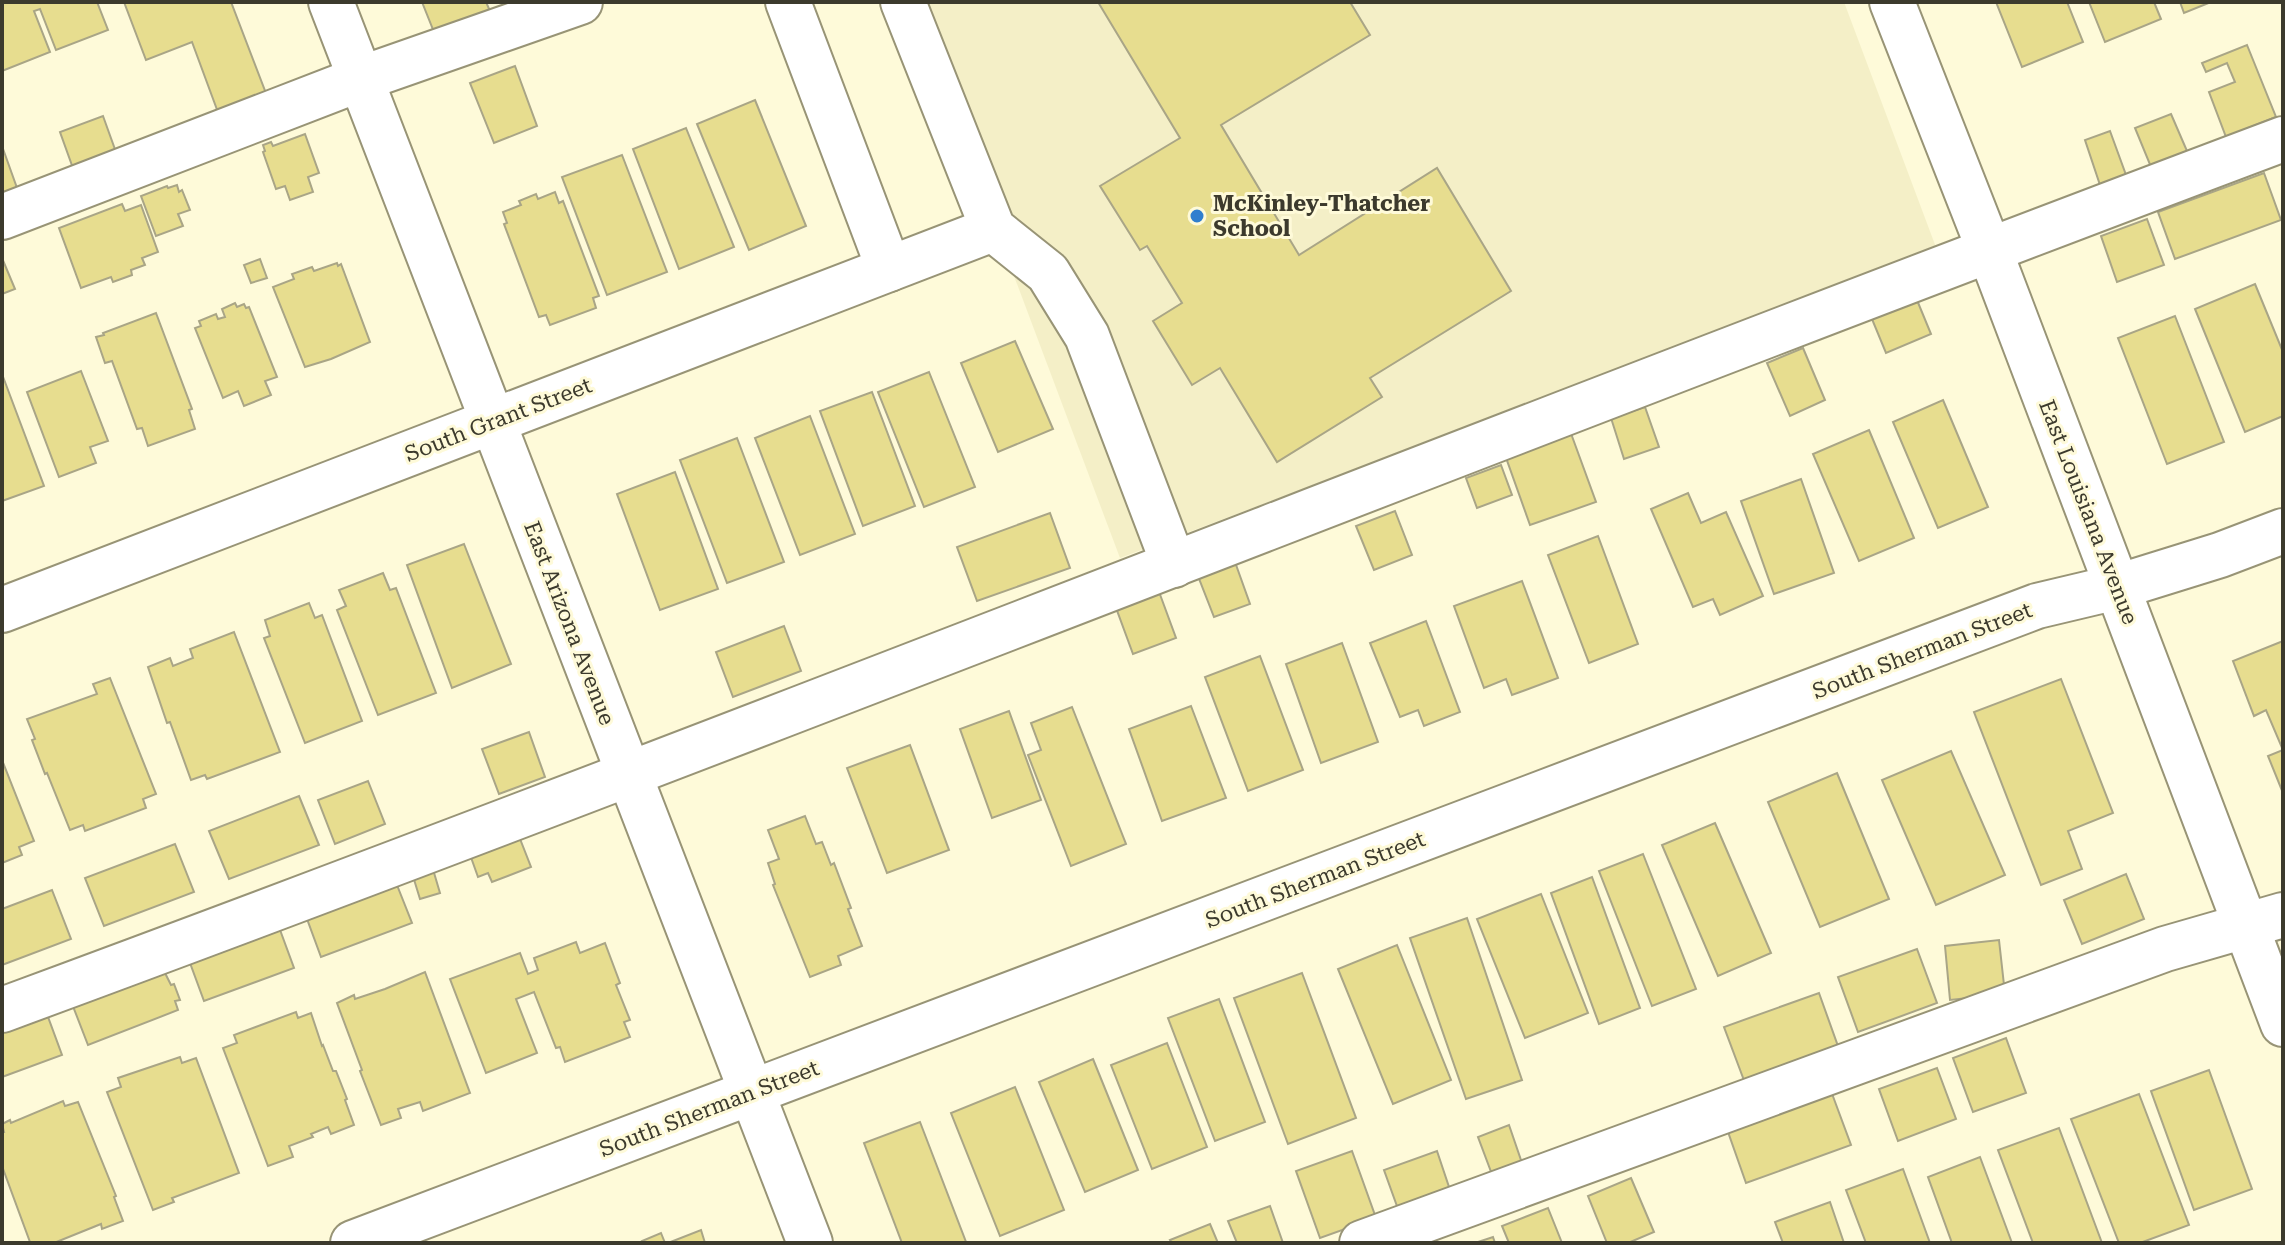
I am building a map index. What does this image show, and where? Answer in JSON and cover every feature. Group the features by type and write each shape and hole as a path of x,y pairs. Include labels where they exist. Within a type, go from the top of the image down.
{"street":[{"name":"East Arizona Avenue","path":"331,2 810,1243"},
{"path":"2,217 360,79 580,2"},
{"path":"788,2 889,269"},
{"path":"903,2 993,229 1048,273 1087,336 1174,565"},
{"name":"East Louisiana Avenue","path":"1892,2 2117,587 2264,920 2283,1024"},
{"path":"2,1010 629,775 1989,249 2283,139"},
{"name":"South Grant Street","path":"2,610 993,229"},
{"name":"South Sherman Street","path":"353,1243 2037,606 2117,587 2220,555 2283,531"},
{"path":"1362,1243 2165,949 2264,920"}],"shaded area":[{"path":"911,2 1844,2 1937,250 1120,558"}],"building":[{"path":"2,2 97,2 108,30 56,50 40,9 34,11 50,52 2,71"},
{"path":"124,2 231,2 267,96 219,115 192,42 146,60"},
{"path":"422,2 486,2 490,11 434,32"},
{"name":"McKinley-Thatcher School","path":"1098,2 1350,2 1370,35 1221,125 1299,255 1437,168 1511,291 1370,378 1382,397 1277,462 1220,368 1192,385 1153,321 1182,303 1147,246 1140,250 1100,186 1180,138"},
{"path":"1996,2 2067,2 2083,42 2022,67"},
{"path":"2089,2 2154,2 2161,19 2105,42"},
{"path":"2180,2 2211,2 2184,13"},
{"path":"2247,45 2276,117 2226,137 2209,92 2235,82 2227,63 2206,72 2202,63"},
{"path":"515,66 537,126 494,143 470,83"},
{"path":"755,100 806,226 749,250 697,124"},
{"path":"2171,114 2187,151 2151,167 2135,128"},
{"path":"103,116 117,155 74,171 60,132"},
{"path":"686,128 734,247 679,269 633,149"},
{"path":"2110,131 2126,175 2100,185 2085,140"},
{"path":"305,134 319,173 308,177 313,192 290,200 285,186 276,189 263,145 271,142 273,146"},
{"path":"2,146 17,188 2,194"},
{"path":"622,155 667,272 607,295 562,177"},
{"path":"2264,173 2281,220 2175,259 2158,212"},
{"path":"177,185 190,210 178,214 183,226 156,236 141,196"},
{"path":"555,192 559,203 563,201 599,296 593,298 596,308 550,325 546,315 539,317 504,224 507,223 503,212 521,205 519,201 536,194 538,199"},
{"path":"122,204 125,211 141,205 158,252 142,258 145,265 131,270 132,275 113,282 111,277 81,288 59,228"},
{"path":"2147,219 2164,265 2117,282 2101,236"},
{"path":"2,258 15,289 2,294"},
{"path":"260,259 267,278 251,283 244,265"},
{"path":"337,263 338,266 341,264 370,342 305,367 273,287 294,279 292,274"},
{"path":"2255,284 2283,352 2283,416 2245,432 2195,309"},
{"path":"1912,288 1931,334 1886,353 1867,307"},
{"path":"235,303 237,307 244,304 246,308 249,307 277,377 265,381 271,395 244,406 238,391 223,398 195,328 201,326 199,321 216,314 218,319 225,317 222,309"},
{"path":"156,313 192,409 189,410 195,429 148,446 142,428 137,429 112,361 105,363 96,337"},
{"path":"2175,316 2224,442 2167,464 2118,338"},
{"path":"1015,341 1053,429 998,452 961,363"},
{"path":"1803,348 1825,400 1790,416 1767,363"},
{"path":"81,371 108,441 90,447 96,463 59,477 27,392"},
{"path":"929,372 975,487 924,507 878,392"},
{"path":"2,374 44,486 2,501"},
{"path":"872,392 915,506 863,526 820,411"},
{"path":"1943,400 1988,507 1938,528 1893,422"},
{"path":"1645,407 1659,447 1624,459 1611,418"},
{"path":"810,416 855,534 800,555 755,438"},
{"path":"1569,428 1596,502 1530,525 1504,452"},
{"path":"1869,430 1914,538 1859,561 1813,454"},
{"path":"737,438 784,562 727,583 680,460"},
{"path":"1501,465 1512,495 1477,508 1466,478"},
{"path":"675,472 718,589 660,610 617,494"},
{"path":"1801,479 1834,573 1774,594 1741,501"},
{"path":"1688,493 1701,523 1726,512 1763,596 1720,615 1713,599 1693,607 1651,509"},
{"path":"1395,511 1412,555 1374,570 1356,526"},
{"path":"1050,513 1070,568 977,601 957,547"},
{"path":"1598,536 1638,644 1589,663 1548,555"},
{"path":"464,544 511,664 452,688 407,565"},
{"path":"1235,562 1250,604 1214,617 1198,576"},
{"path":"383,573 390,590 396,588 436,693 378,715 337,610 346,606 339,590"},
{"path":"1522,581 1558,678 1512,695 1506,679 1484,688 1454,606"},
{"path":"1158,589 1176,638 1133,654 1115,605"},
{"path":"309,603 315,618 322,615 362,721 305,743 264,638 270,636 265,620"},
{"path":"1426,621 1460,712 1424,726 1418,710 1400,717 1370,643"},
{"path":"784,626 801,671 733,697 716,652"},
{"path":"234,632 280,752 207,779 205,775 191,780 148,667 170,658 173,666 193,658 190,649"},
{"path":"2283,641 2283,750 2266,710 2254,716 2233,661"},
{"path":"1342,643 1378,742 1321,763 1286,664"},
{"path":"1260,656 1303,770 1248,791 1205,677"},
{"path":"110,678 156,794 143,799 146,808 85,831 83,825 70,830 45,774 27,719 97,694 93,684"},
{"path":"2061,679 2113,813 2068,831 2082,869 2041,885 1974,712"},
{"path":"1191,706 1226,798 1162,821 1129,729"},
{"path":"1072,707 1126,844 1071,866 1028,755 1041,750 1031,723"},
{"path":"1009,711 1041,800 992,818 960,729"},
{"path":"529,732 545,777 499,794 482,749"},
{"path":"910,745 949,850 887,873 847,768"},
{"path":"2283,750 2283,793 2268,756"},
{"path":"1951,751 2005,875 1936,905 1882,780"},
{"path":"2,760 34,841 19,847 22,855 2,863"},
{"path":"1837,773 1889,899 1820,927 1768,802"},
{"path":"368,781 385,824 335,844 318,800"},
{"path":"299,796 319,845 229,879 209,831"},
{"path":"805,816 816,844 822,842 831,865 834,863 862,946 838,956 841,965 810,977 773,885 768,863 779,859 768,830"},
{"path":"513,821 531,867 492,882 488,873 478,877 468,849"},
{"path":"1715,823 1771,953 1718,976 1662,845"},
{"path":"175,844 194,892 104,926 85,878"},
{"path":"1643,854 1696,989 1652,1006 1599,871"},
{"path":"432,866 440,893 420,899 412,873"},
{"path":"2126,874 2144,919 2082,944 2064,900"},
{"path":"393,875 412,923 321,957 303,908"},
{"path":"1592,877 1640,1008 1599,1024 1551,893"},
{"path":"52,890 71,939 2,965 2,909"},
{"path":"1541,894 1588,1013 1525,1038 1477,919"},
{"path":"1467,918 1522,1080 1466,1099 1410,938"},
{"path":"276,919 294,968 204,1001 186,952"},
{"path":"1999,940 2005,994 1950,1000 1945,946"},
{"path":"576,942 580,953 605,943 620,983 616,985 630,1020 624,1022 630,1037 565,1062 560,1047 556,1048 534,992 516,999 537,1053 486,1073 450,979 520,953 528,974 538,970 534,958"},
{"path":"1397,945 1451,1080 1393,1104 1338,969"},
{"path":"1917,949 1937,1003 1858,1032 1838,977"},
{"path":"159,961 171,985 174,984 180,1000 175,1001 178,1010 88,1045 69,996"},
{"path":"425,972 470,1093 423,1111 420,1102 398,1109 401,1118 381,1125 337,1003 354,995 355,999 385,989"},
{"path":"1302,973 1356,1118 1288,1144 1234,998"},
{"path":"1819,993 1839,1049 1745,1083 1724,1027"},
{"path":"1219,999 1265,1122 1215,1141 1168,1018"},
{"path":"44,1006 62,1055 2,1077 2,1021"},
{"path":"296,1012 298,1018 311,1013 322,1046 347,1099 354,1125 331,1134 328,1127 311,1134 313,1137 289,1146 293,1157 268,1166 223,1048 237,1043 234,1035"},
{"path":"2006,1038 2026,1093 1973,1112 1953,1058"},
{"path":"1167,1043 1207,1147 1152,1169 1111,1065"},
{"path":"180,1057 182,1063 196,1058 239,1173 172,1198 174,1202 153,1210 107,1092 121,1087 118,1078"},
{"path":"1093,1059 1138,1170 1085,1192 1039,1082"},
{"path":"1937,1068 1956,1119 1898,1141 1879,1089"},
{"path":"2209,1070 2252,1189 2194,1210 2151,1091"},
{"path":"1015,1087 1064,1210 1000,1236 951,1113"},
{"path":"1831,1091 1851,1145 1746,1183 1727,1129"},
{"path":"2139,1094 2189,1225 2140,1243 2119,1243 2071,1119"},
{"path":"63,1101 65,1106 78,1102 123,1221 102,1229 101,1224 54,1243 32,1243 2,1166 2,1124"},
{"path":"920,1122 966,1242 902,1243 864,1143"},
{"path":"1509,1125 1523,1166 1493,1177 1478,1137"},
{"path":"2059,1128 2102,1243 2033,1243 1998,1150"},
{"path":"1352,1151 1376,1218 1320,1238 1296,1171"},
{"path":"1437,1151 1454,1202 1402,1220 1384,1170"},
{"path":"1980,1157 2012,1243 1952,1243 1928,1177"},
{"path":"1903,1169 1930,1243 1866,1243 1846,1190"},
{"path":"1631,1178 1654,1232 1628,1243 1607,1243 1588,1196"},
{"path":"1830,1202 1844,1243 1783,1243 1775,1222"},
{"path":"1270,1206 1283,1243 1237,1243 1228,1221"},
{"path":"1548,1208 1562,1243 1509,1243 1502,1226"},
{"path":"1210,1224 1218,1243 1172,1243 1170,1240"},
{"path":"701,1230 705,1243 668,1243"},
{"path":"661,1233 665,1243 642,1241"},
{"path":"1493,1237 1495,1243 1475,1243"}],"place":[{"name":"McKinley-Thatcher School","path":"1197,216"}]}
